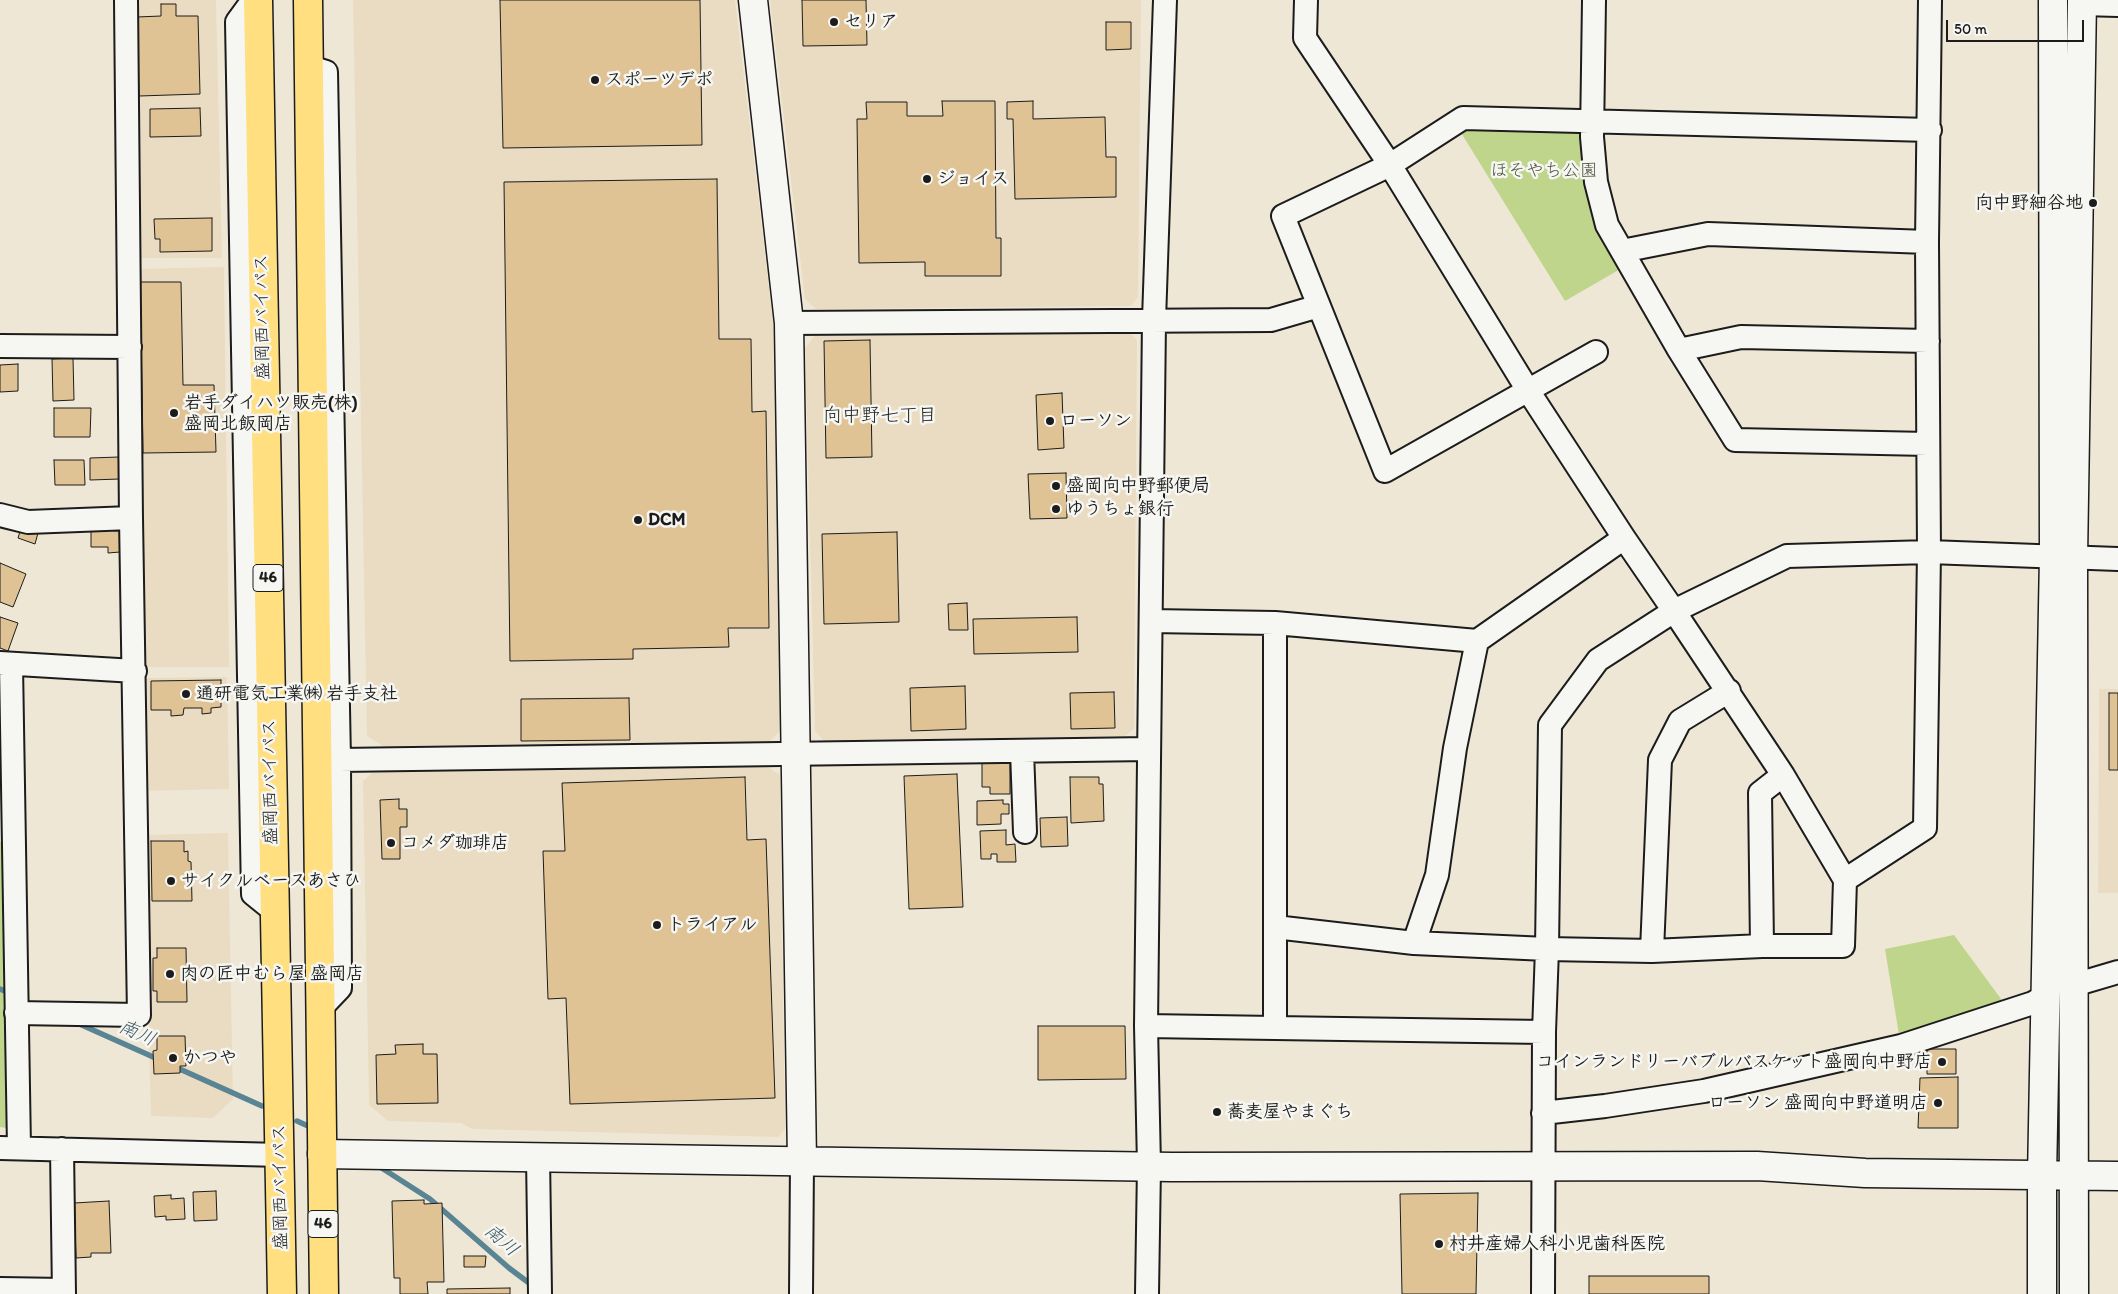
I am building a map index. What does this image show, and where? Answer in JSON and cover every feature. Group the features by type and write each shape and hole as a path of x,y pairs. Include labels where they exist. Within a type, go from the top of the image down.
{"highway":[{"name":"盛岡西バイパス","path":"258,0 274,911 281,1155 282,1294"},
{"name":"46","path":"308,0 307,66 320,1009 331,1154 324,1294"}],"street":[{"path":"16,1013 139,1015 135,671 130,518 126,0"},
{"path":"253,0 236,22 253,894 274,911"},
{"path":"753,0 789,323 794,755 802,1161 801,1294"},
{"path":"1148,1294 1149,1166 1146,1026 1154,320 1164,0"},
{"path":"1275,927 1414,942 1547,949 1652,951 1762,946 1843,946 1845,880 1783,776 1729,691 1624,538 1529,392 1390,165 1305,38 1306,0"},
{"path":"1594,0 1592,120 1596,182 1607,225 1679,350 1735,440 1928,444"},
{"path":"1845,880 1925,828 1929,552 1927,242 1930,130 1930,0"},
{"path":"2053,0 2074,985 2074,1294"},
{"path":"2042,1294 2045,996 2064,557 2082,2 2118,5"},
{"path":"307,66 326,72 339,760 340,988 320,1009"},
{"path":"1596,352 1529,392 1385,471 1283,216 1390,165 1463,118 1930,130"},
{"path":"1622,251 1708,234 1927,242"},
{"path":"789,323 1270,320 1319,306"},
{"path":"1679,350 1741,337 1928,341"},
{"path":"0,346 130,347"},
{"path":"0,515 28,522 130,518"},
{"path":"1151,621 1275,623 1477,641 1624,538"},
{"path":"1543,1294 1544,1032 1550,725 1598,660 1674,611 1787,556 1929,552 2118,559"},
{"path":"1275,623 1275,1028"},
{"path":"1414,942 1437,875 1455,748 1477,641"},
{"path":"135,671 6,664 6,772 16,1013 10,1148 281,1155"},
{"path":"1652,951 1660,760 1680,720 1729,691"},
{"path":"339,760 1150,749"},
{"path":"1022,751 1025,832"},
{"path":"1762,946 1760,793 1783,776"},
{"path":"2074,985 2118,972"},
{"path":"1544,1113 1704,1091 1901,1046 2032,1003 2045,996"},
{"path":"1146,1026 1544,1032"},
{"path":"0,1289 64,1292 62,1149"},
{"path":"331,1154 1149,1166 1757,1166 1865,1173 2042,1177 2118,1176"},
{"path":"538,1156 540,1294"}],"shaded area":[{"path":"133,0 216,0 222,258 139,258"},
{"path":"353,0 735,0 774,330 780,731 770,741 383,746 367,736"},
{"path":"770,0 1141,0 1138,297 1131,306 816,309 805,299"},
{"path":"224,267 229,667 142,667 134,269"},
{"path":"1127,329 1137,340 1134,729 1125,736 824,741 815,731 805,348 816,334"},
{"path":"227,677 229,789 142,791 141,678"},
{"path":"2099,689 2118,689 2118,893 2098,893"},
{"path":"768,767 780,775 785,1129 778,1137 472,1129 461,1123 388,1121 369,1105 363,781 374,771"},
{"path":"228,833 233,1099 213,1118 151,1116 143,835"}],"green space":[{"name":"ほそやち公園","path":"1592,120 1592,137 1629,264 1565,301 1455,123"},
{"path":"0,842 6,842 11,1122 6,1128 0,1127"},
{"path":"1954,935 2007,1007 1900,1041 1885,949"}],"building":[{"path":"500,0 700,0 702,145 503,148"},
{"name":"セリア","path":"802,0 866,0 867,45 803,46"},
{"path":"161,4 176,4 176,16 198,16 200,94 139,96 137,17 161,16"},
{"path":"1106,22 1131,22 1131,49 1106,50"},
{"name":"ジョイス","path":"942,101 995,101 996,238 1001,238 1001,276 925,276 925,262 859,263 857,119 867,119 866,102 907,102 907,116 943,116"},
{"path":"1033,101 1033,119 1105,117 1106,157 1116,157 1116,197 1015,199 1013,119 1007,119 1007,102"},
{"path":"200,108 201,136 150,137 150,109"},
{"name":"DCM","path":"717,179 719,339 751,339 752,412 766,411 769,628 728,628 729,647 633,649 633,659 510,661 504,182"},
{"path":"212,218 212,251 160,252 160,239 155,239 154,219"},
{"path":"140,282 181,282 183,385 214,385 216,452 143,453"},
{"path":"870,340 872,457 826,458 824,341"},
{"path":"73,358 74,400 53,401 52,359"},
{"path":"18,364 18,391 0,392 0,365"},
{"name":"ローソン","path":"1062,393 1064,448 1038,450 1036,395"},
{"path":"54,408 91,408 90,437 54,437"},
{"path":"119,457 120,479 90,480 90,458"},
{"path":"54,460 84,460 85,485 55,485"},
{"path":"1066,473 1067,518 1030,519 1028,474"},
{"path":"21,528 38,533 35,544 18,538"},
{"path":"91,530 120,530 120,552 108,553 108,547 91,547"},
{"path":"897,532 899,622 824,624 822,534"},
{"path":"0,563 26,574 13,607 0,602"},
{"path":"967,603 968,630 949,630 948,604"},
{"path":"0,617 18,623 8,651 0,648"},
{"path":"1077,617 1078,652 974,654 973,619"},
{"name":"通研電気工業㈱ 岩手支社","path":"221,680 221,707 211,708 211,713 202,714 202,708 184,708 183,715 171,716 171,710 151,710 151,681"},
{"path":"965,686 966,729 911,731 910,688"},
{"path":"1114,692 1115,728 1071,729 1070,693"},
{"path":"2109,693 2118,693 2118,770 2109,770"},
{"path":"629,698 630,740 521,741 521,699"},
{"path":"982,763 1010,763 1010,794 990,794 990,787 982,787"},
{"path":"957,774 963,907 909,909 904,776"},
{"name":"トライアル","path":"745,777 747,840 766,839 775,1098 570,1104 566,998 548,999 543,851 565,851 562,783"},
{"path":"1070,777 1099,777 1099,784 1103,784 1104,821 1071,823"},
{"name":"コメダ珈琲店","path":"399,799 399,809 407,809 407,827 400,827 400,859 382,859 380,800"},
{"path":"1003,800 1003,804 1009,804 1009,814 1001,814 1001,824 977,825 977,801"},
{"path":"1067,817 1068,846 1041,847 1040,818"},
{"path":"1006,830 1006,845 1015,844 1016,862 997,862 997,854 991,854 991,859 981,859 980,831"},
{"name":"サイクルベースあさひ","path":"151,841 184,841 184,852 188,851 188,861 191,862 192,901 152,901"},
{"name":"肉の匠中むら屋 盛岡店","path":"157,948 186,948 187,1002 157,1002 157,991 153,991 153,958 157,958"},
{"path":"1038,1026 1125,1026 1126,1079 1038,1080"},
{"path":"157,1036 185,1036 186,1066 180,1066 180,1073 154,1074 153,1051 157,1050"},
{"path":"423,1044 423,1054 437,1054 438,1103 377,1104 376,1055 396,1054 395,1045"},
{"name":"コインランドリーバブルバスケット盛岡向中野店","path":"1927,1049 1956,1049 1956,1074 1927,1074"},
{"name":"ローソン 盛岡向中野道明店","path":"1958,1077 1958,1128 1918,1128 1920,1078"},
{"path":"216,1191 217,1220 194,1221 193,1192"},
{"name":"村井産婦人科小児歯科医院","path":"1478,1193 1476,1294 1402,1294 1400,1194"},
{"path":"171,1195 171,1199 184,1198 185,1219 166,1220 166,1216 155,1217 154,1196"},
{"path":"424,1200 424,1204 442,1203 444,1282 427,1282 428,1294 400,1294 400,1278 394,1278 392,1201"},
{"path":"109,1201 111,1253 91,1253 91,1257 76,1258 74,1203"},
{"path":"464,1256 486,1256 485,1267 464,1267"},
{"path":"1589,1276 1709,1276 1709,1294 1589,1294"},
{"path":"510,1288 510,1294 447,1294 447,1289"}],"waterway":[{"name":"南川","path":"0,989 12,994"},
{"name":"南川","path":"75,1022 160,1060"},
{"name":"南川","path":"173,1066 262,1106"},
{"name":"南川","path":"297,1121 308,1126"},
{"name":"南川","path":"377,1165 430,1199 509,1268 533,1286"}],"place":[{"name":"セリア","path":"834,22"},
{"name":"スポーツデポ","path":"595,80"},
{"name":"ジョイス","path":"927,179"},
{"name":"向中野細谷地","path":"2093,203"},
{"name":"岩手ダイハツ販売(株) 盛岡北飯岡店","path":"174,413"},
{"name":"ローソン","path":"1050,421"},
{"name":"盛岡向中野郵便局","path":"1056,486"},
{"name":"ゆうちょ銀行","path":"1056,509"},
{"name":"DCM","path":"638,520"},
{"name":"通研電気工業㈱ 岩手支社","path":"186,694"},
{"name":"コメダ珈琲店","path":"391,843"},
{"name":"サイクルベースあさひ","path":"171,881"},
{"name":"トライアル","path":"657,925"},
{"name":"肉の匠中むら屋 盛岡店","path":"170,974"},
{"name":"かつや","path":"173,1058"},
{"name":"コインランドリーバブルバスケット盛岡向中野店","path":"1942,1062"},
{"name":"ローソン 盛岡向中野道明店","path":"1938,1103"},
{"name":"蕎麦屋やまぐち","path":"1217,1112"},
{"name":"村井産婦人科小児歯科医院","path":"1439,1244"}],"district":[{"name":"向中野七丁目","path":"880,416"}]}
